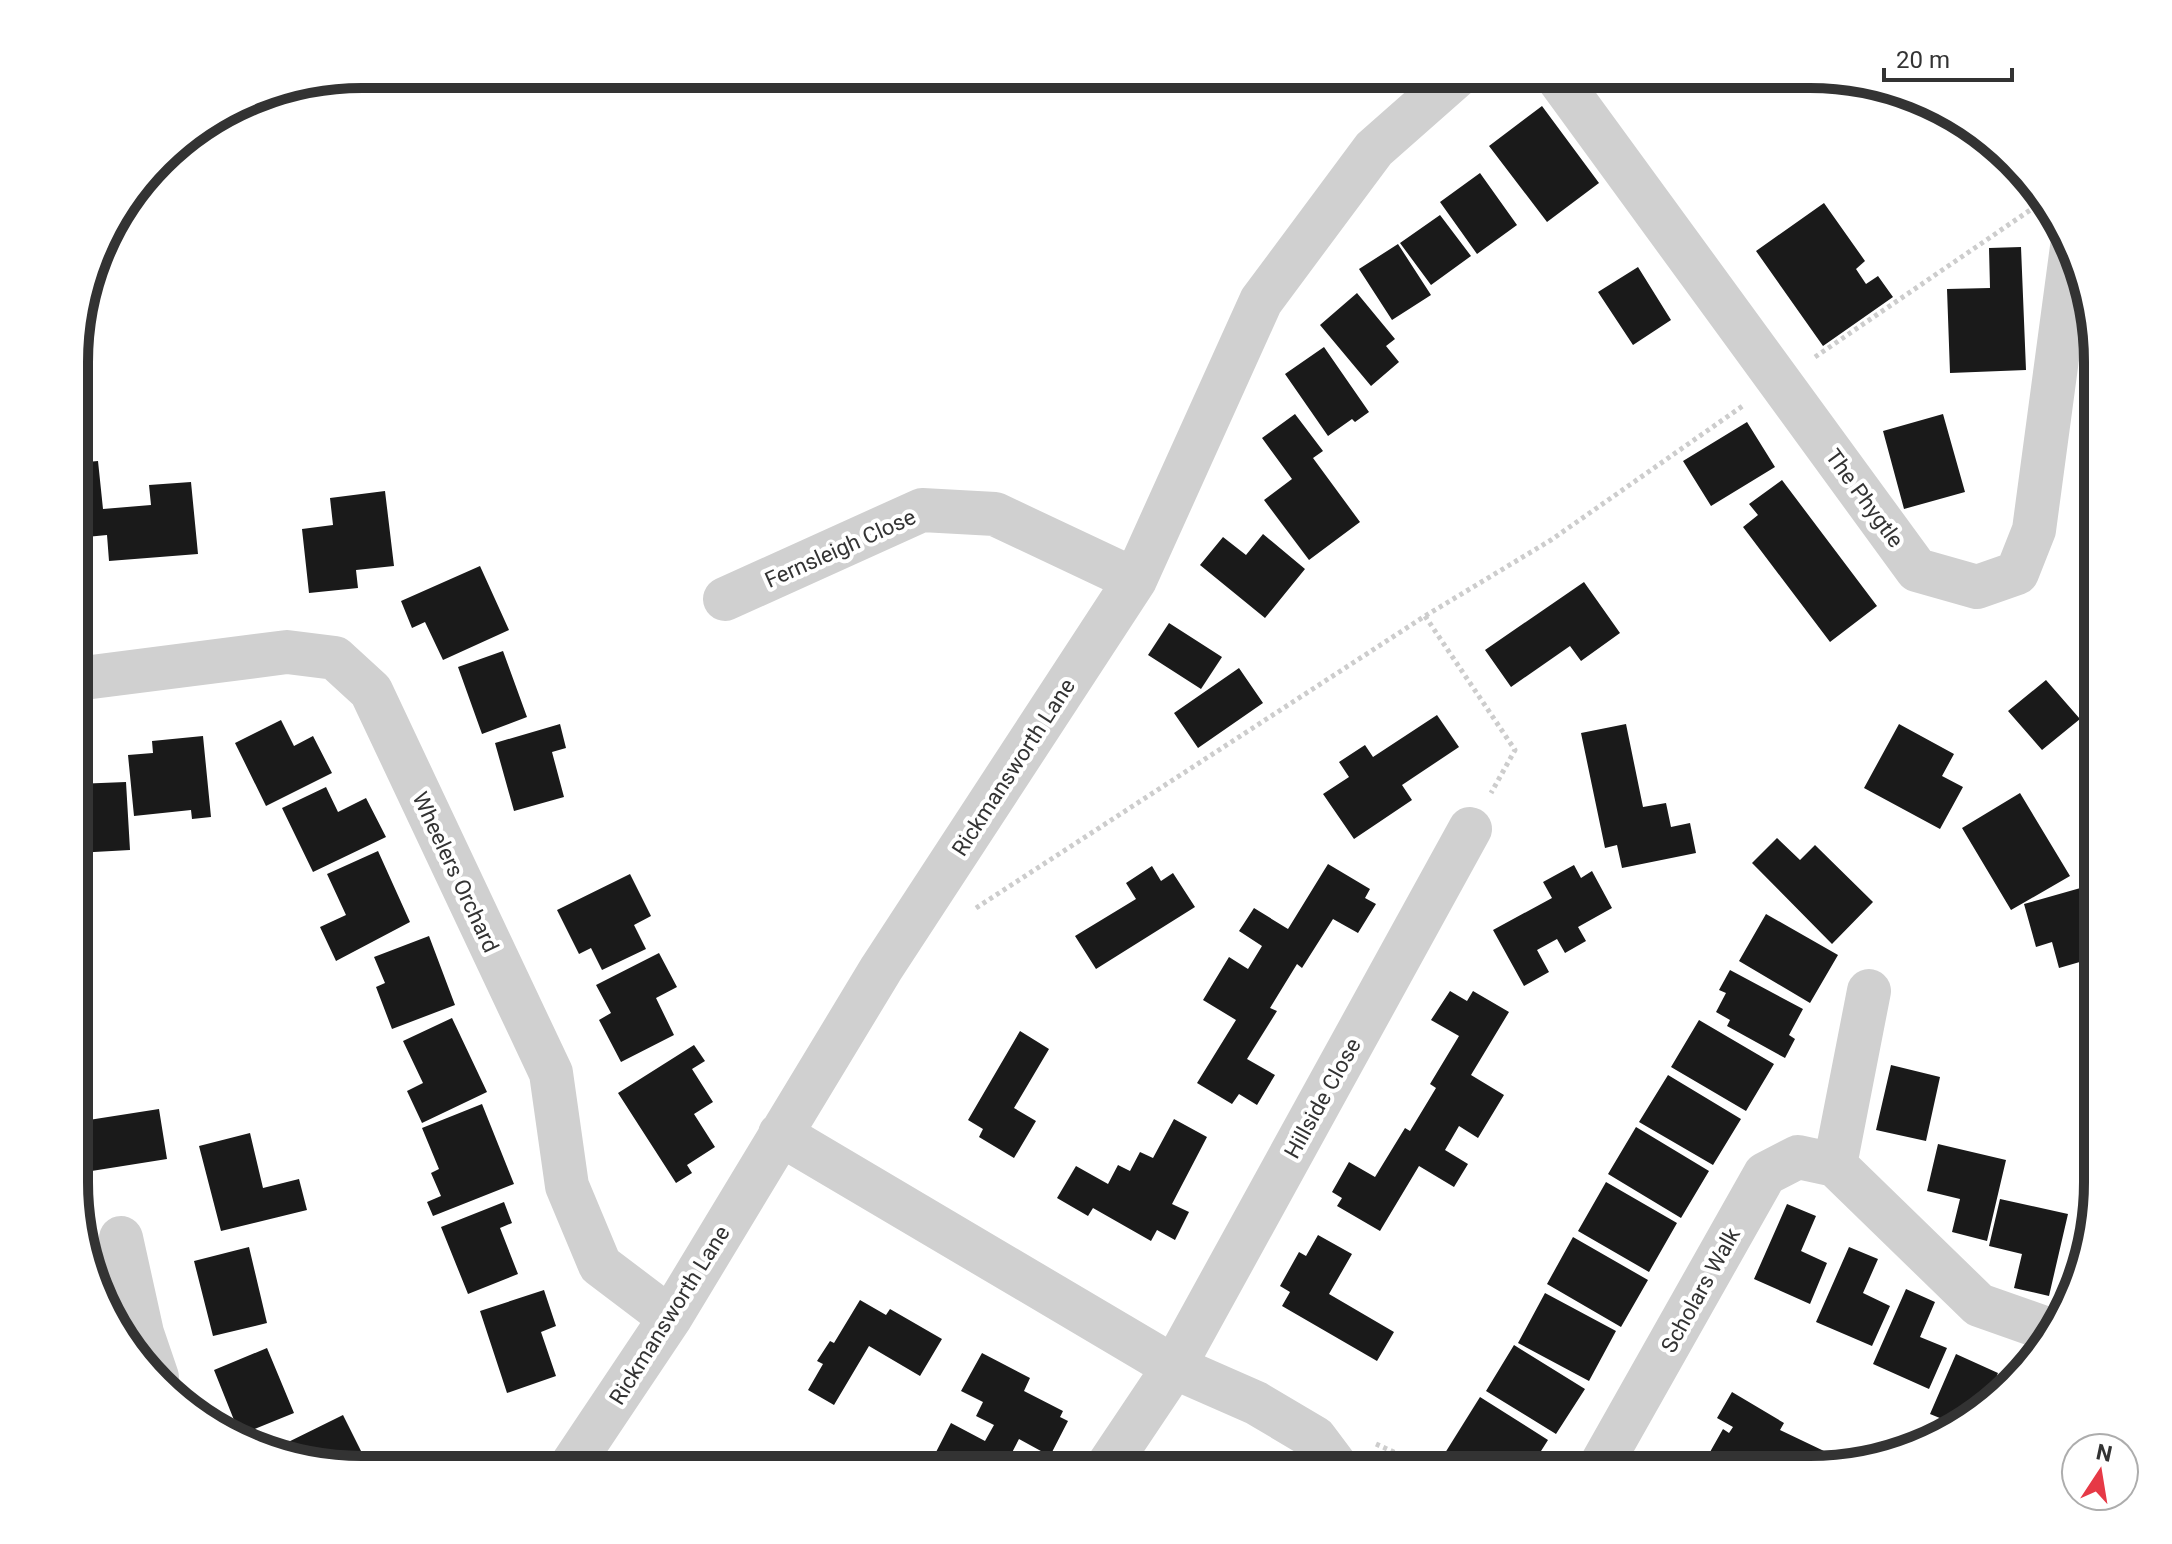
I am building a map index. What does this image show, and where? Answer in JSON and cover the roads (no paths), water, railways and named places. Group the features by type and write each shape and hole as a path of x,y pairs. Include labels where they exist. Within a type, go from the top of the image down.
{"street":[{"name":"Rickmansworth Lane","path":"578,1455 670,1318 881,969 1135,580 1261,301 1374,149 1442,89"},
{"name":"The Phygtle","path":"1566,89 1917,570 1977,587 2017,573 2034,530 2069,273"},
{"name":"Fernsleigh Close","path":"725,599 922,510 995,514 1135,580"},
{"name":"Wheelers Orchard","path":"88,677 287,652 335,658 371,691 551,1073 567,1186 600,1265 670,1318"},
{"name":"Hillside Close","path":"1115,1456 1174,1367 1470,829"},
{"path":"1869,991 1835,1165 1979,1305 2042,1327"},
{"path":"780,1134 1174,1367 1256,1403 1315,1438 1328,1456"},
{"name":"Scholars Walk","path":"1606,1456 1765,1174 1798,1157 1835,1165"},
{"path":"121,1238 149,1354"}]}
